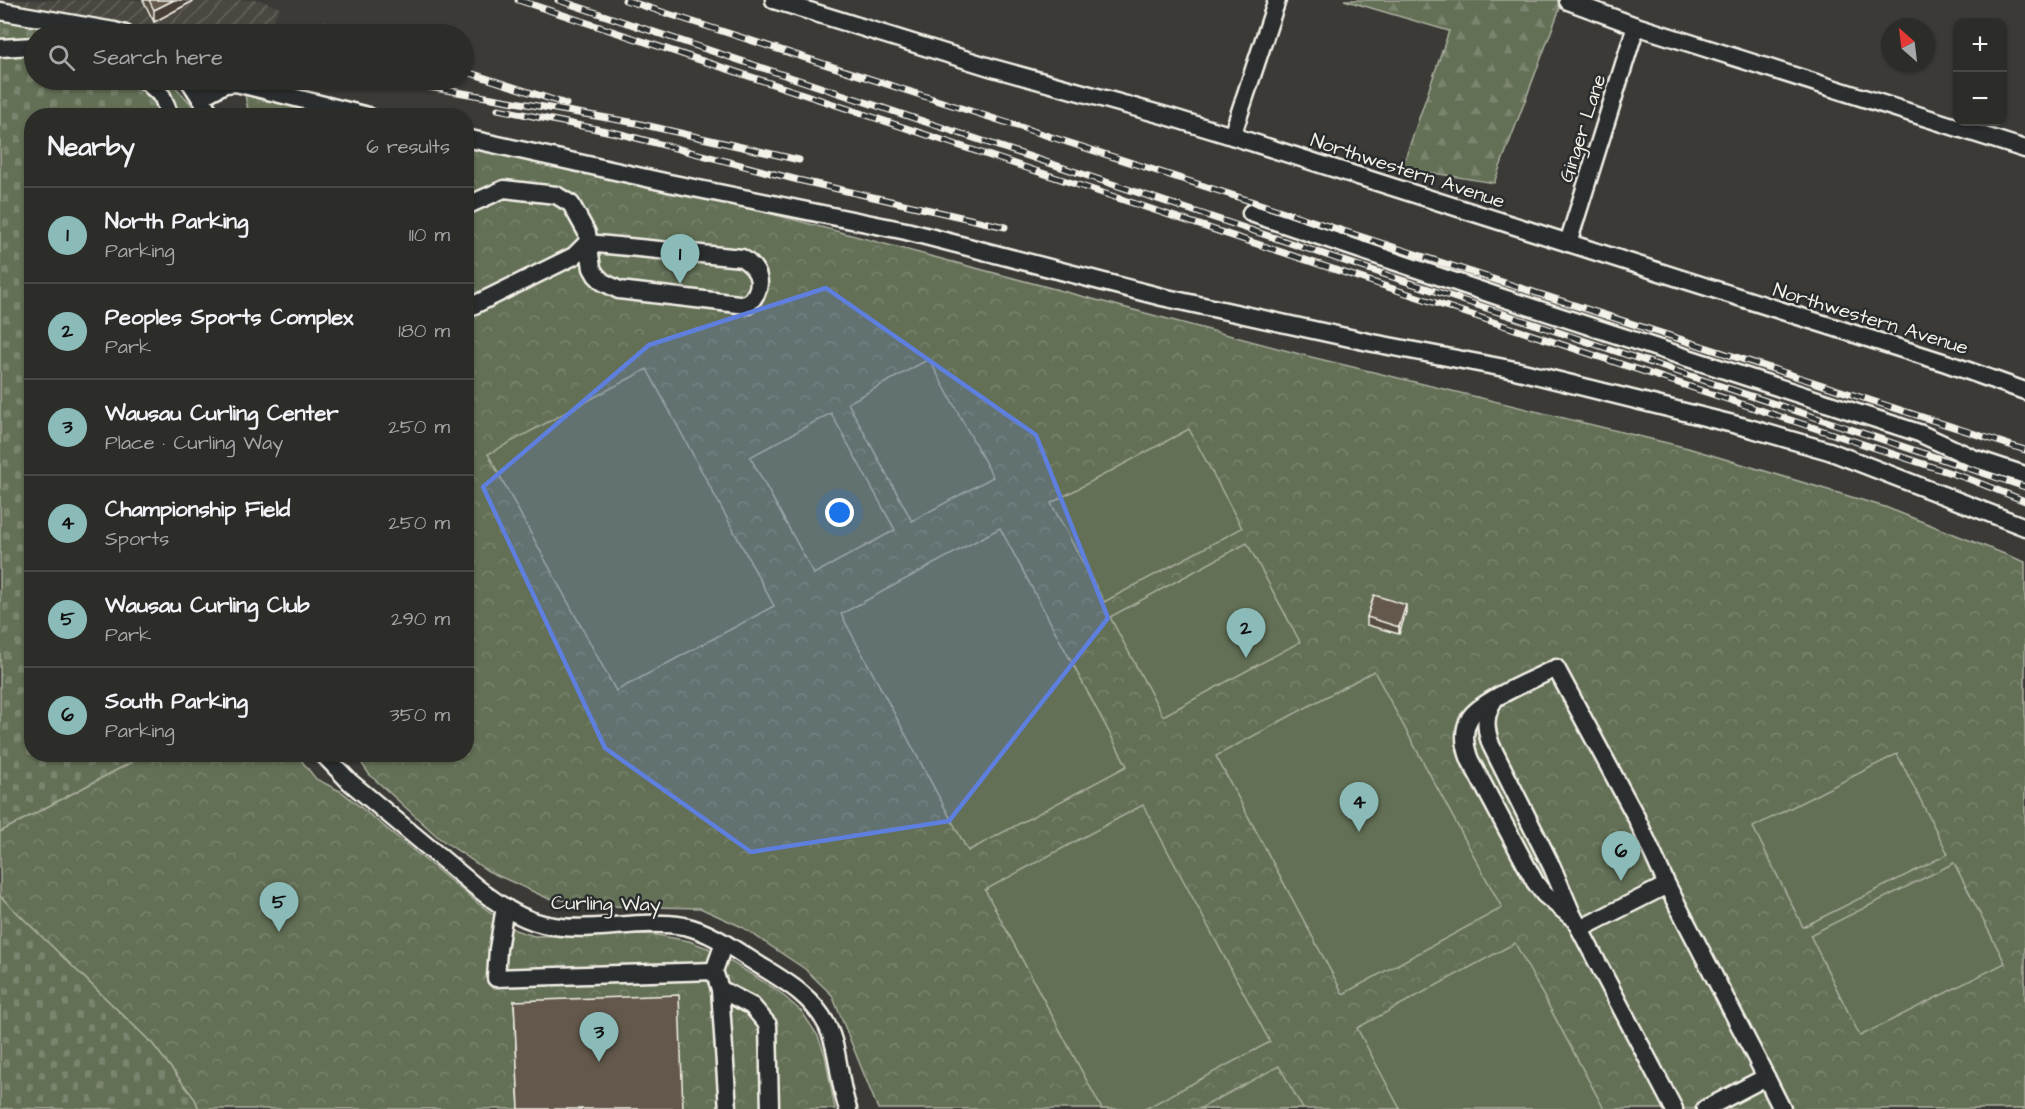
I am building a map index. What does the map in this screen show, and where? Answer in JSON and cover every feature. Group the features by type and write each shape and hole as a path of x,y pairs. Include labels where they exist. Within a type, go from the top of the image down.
{"street":[{"name":"Northwestern Avenue","path":"774,0 993,68 1232,136 1956,366 2025,391"},
{"path":"1232,136 1277,0"},
{"path":"1568,1 1636,26 2025,149"},
{"path":"0,11 77,24"},
{"name":"Ginger Lane","path":"1568,243 1636,26"},
{"path":"0,48 24,47"},
{"path":"156,90 162,96 167,108"},
{"path":"196,90 207,108"},
{"path":"201,97 214,90"},
{"path":"264,90 336,108"},
{"path":"474,140 669,183 906,231 1162,297 1373,343 1515,370 1749,428 1828,451 2025,527"},
{"path":"474,202 504,189 556,195 571,204 587,233 587,243 592,268 603,282 619,290 747,305 760,286 758,274 752,265 742,258 587,243"},
{"path":"1251,213 1919,434 1973,458 2025,475"},
{"path":"474,305 574,256 587,243"},
{"path":"1577,924 1539,888 1470,760 1465,740 1467,723 1473,714 1494,700 1556,668 1636,817 1667,885 1782,1109"},
{"path":"1494,700 1486,717 1491,745 1552,867 1577,924 1674,1109"},
{"name":"Curling Way","path":"331,762 382,810 476,887 505,908 532,921 555,926 642,924 696,929 724,943 788,982 805,995 827,1025 835,1046 848,1109"},
{"path":"1577,924 1667,885"},
{"path":"505,908 496,978 714,971"},
{"path":"724,943 714,971 720,989 728,1109"},
{"path":"720,989 752,1006 768,1025 770,1109"},
{"path":"1705,1109 1766,1077"}],"highlighted area":[{"path":"826,288 1036,435 1108,618 949,821 751,852 605,748 483,487 649,345"}],"shaded area":[{"path":"0,0 260,0 280,8 271,24 24,25 0,20"}],"green space":[{"path":"1344,0 1563,0 1494,183 1402,168 1449,31"},
{"path":"0,18 32,24 24,24 24,90 178,90 194,108 24,108 24,762 132,762 0,832"},
{"path":"244,90 301,90 372,108 248,108"},
{"path":"474,135 1307,356 1688,448 1885,507 2025,562 2025,1109 878,1109 832,995 805,969 742,927 700,908 606,906 547,898 488,871 439,838 369,774 361,762 474,762"},
{"path":"929,359 993,477 912,521 848,403"},
{"path":"647,369 774,606 616,691 488,454"},
{"path":"831,413 895,530 814,574 750,457"},
{"path":"1189,429 1242,528 1104,602 1051,503"},
{"path":"1000,528 1127,766 968,851 841,614"},
{"path":"1247,543 1300,642 1163,716 1110,617"},
{"path":"1374,671 1502,908 1343,994 1216,756"},
{"path":"1897,754 1948,854 1803,927 1753,827"},
{"path":"132,762 303,762 316,779 342,792 479,904 515,930 534,936 651,934 689,941 710,949 777,990 802,1012 818,1036 825,1055 835,1109 199,1109 195,1099 152,1043 0,896 0,832"},
{"path":"1143,805 1270,1042 1145,1109 1102,1109 985,890"},
{"path":"1954,863 2005,963 1860,1036 1810,935"},
{"path":"0,896 152,1043 195,1099 199,1109 0,1109"},
{"path":"1515,943 1604,1109 1400,1109 1357,1028"},
{"path":"1279,1066 1303,1109 1199,1109"}],"building":[{"path":"149,0 174,0 154,10"},
{"path":"1374,595 1406,605 1399,627 1367,617"},
{"path":"679,995 683,1109 519,1109 514,1001"}],"railway":[{"path":"518,0 1969,479 2025,501"},
{"path":"558,0 2025,487"},
{"path":"625,0 2025,450"},
{"path":"474,74 566,104"},
{"path":"446,90 636,123 799,160"},
{"path":"498,109 621,134 798,180 1005,227"}],"place":[{"name":"North Parking","path":"680,284"},
{"name":"Peoples Sports Complex","path":"1246,658"},
{"name":"Championship Field","path":"1359,832"},
{"name":"South Parking","path":"1621,881"},
{"name":"Wausau Curling Club","path":"279,932"},
{"name":"Wausau Curling Center","path":"599,1062"}]}
